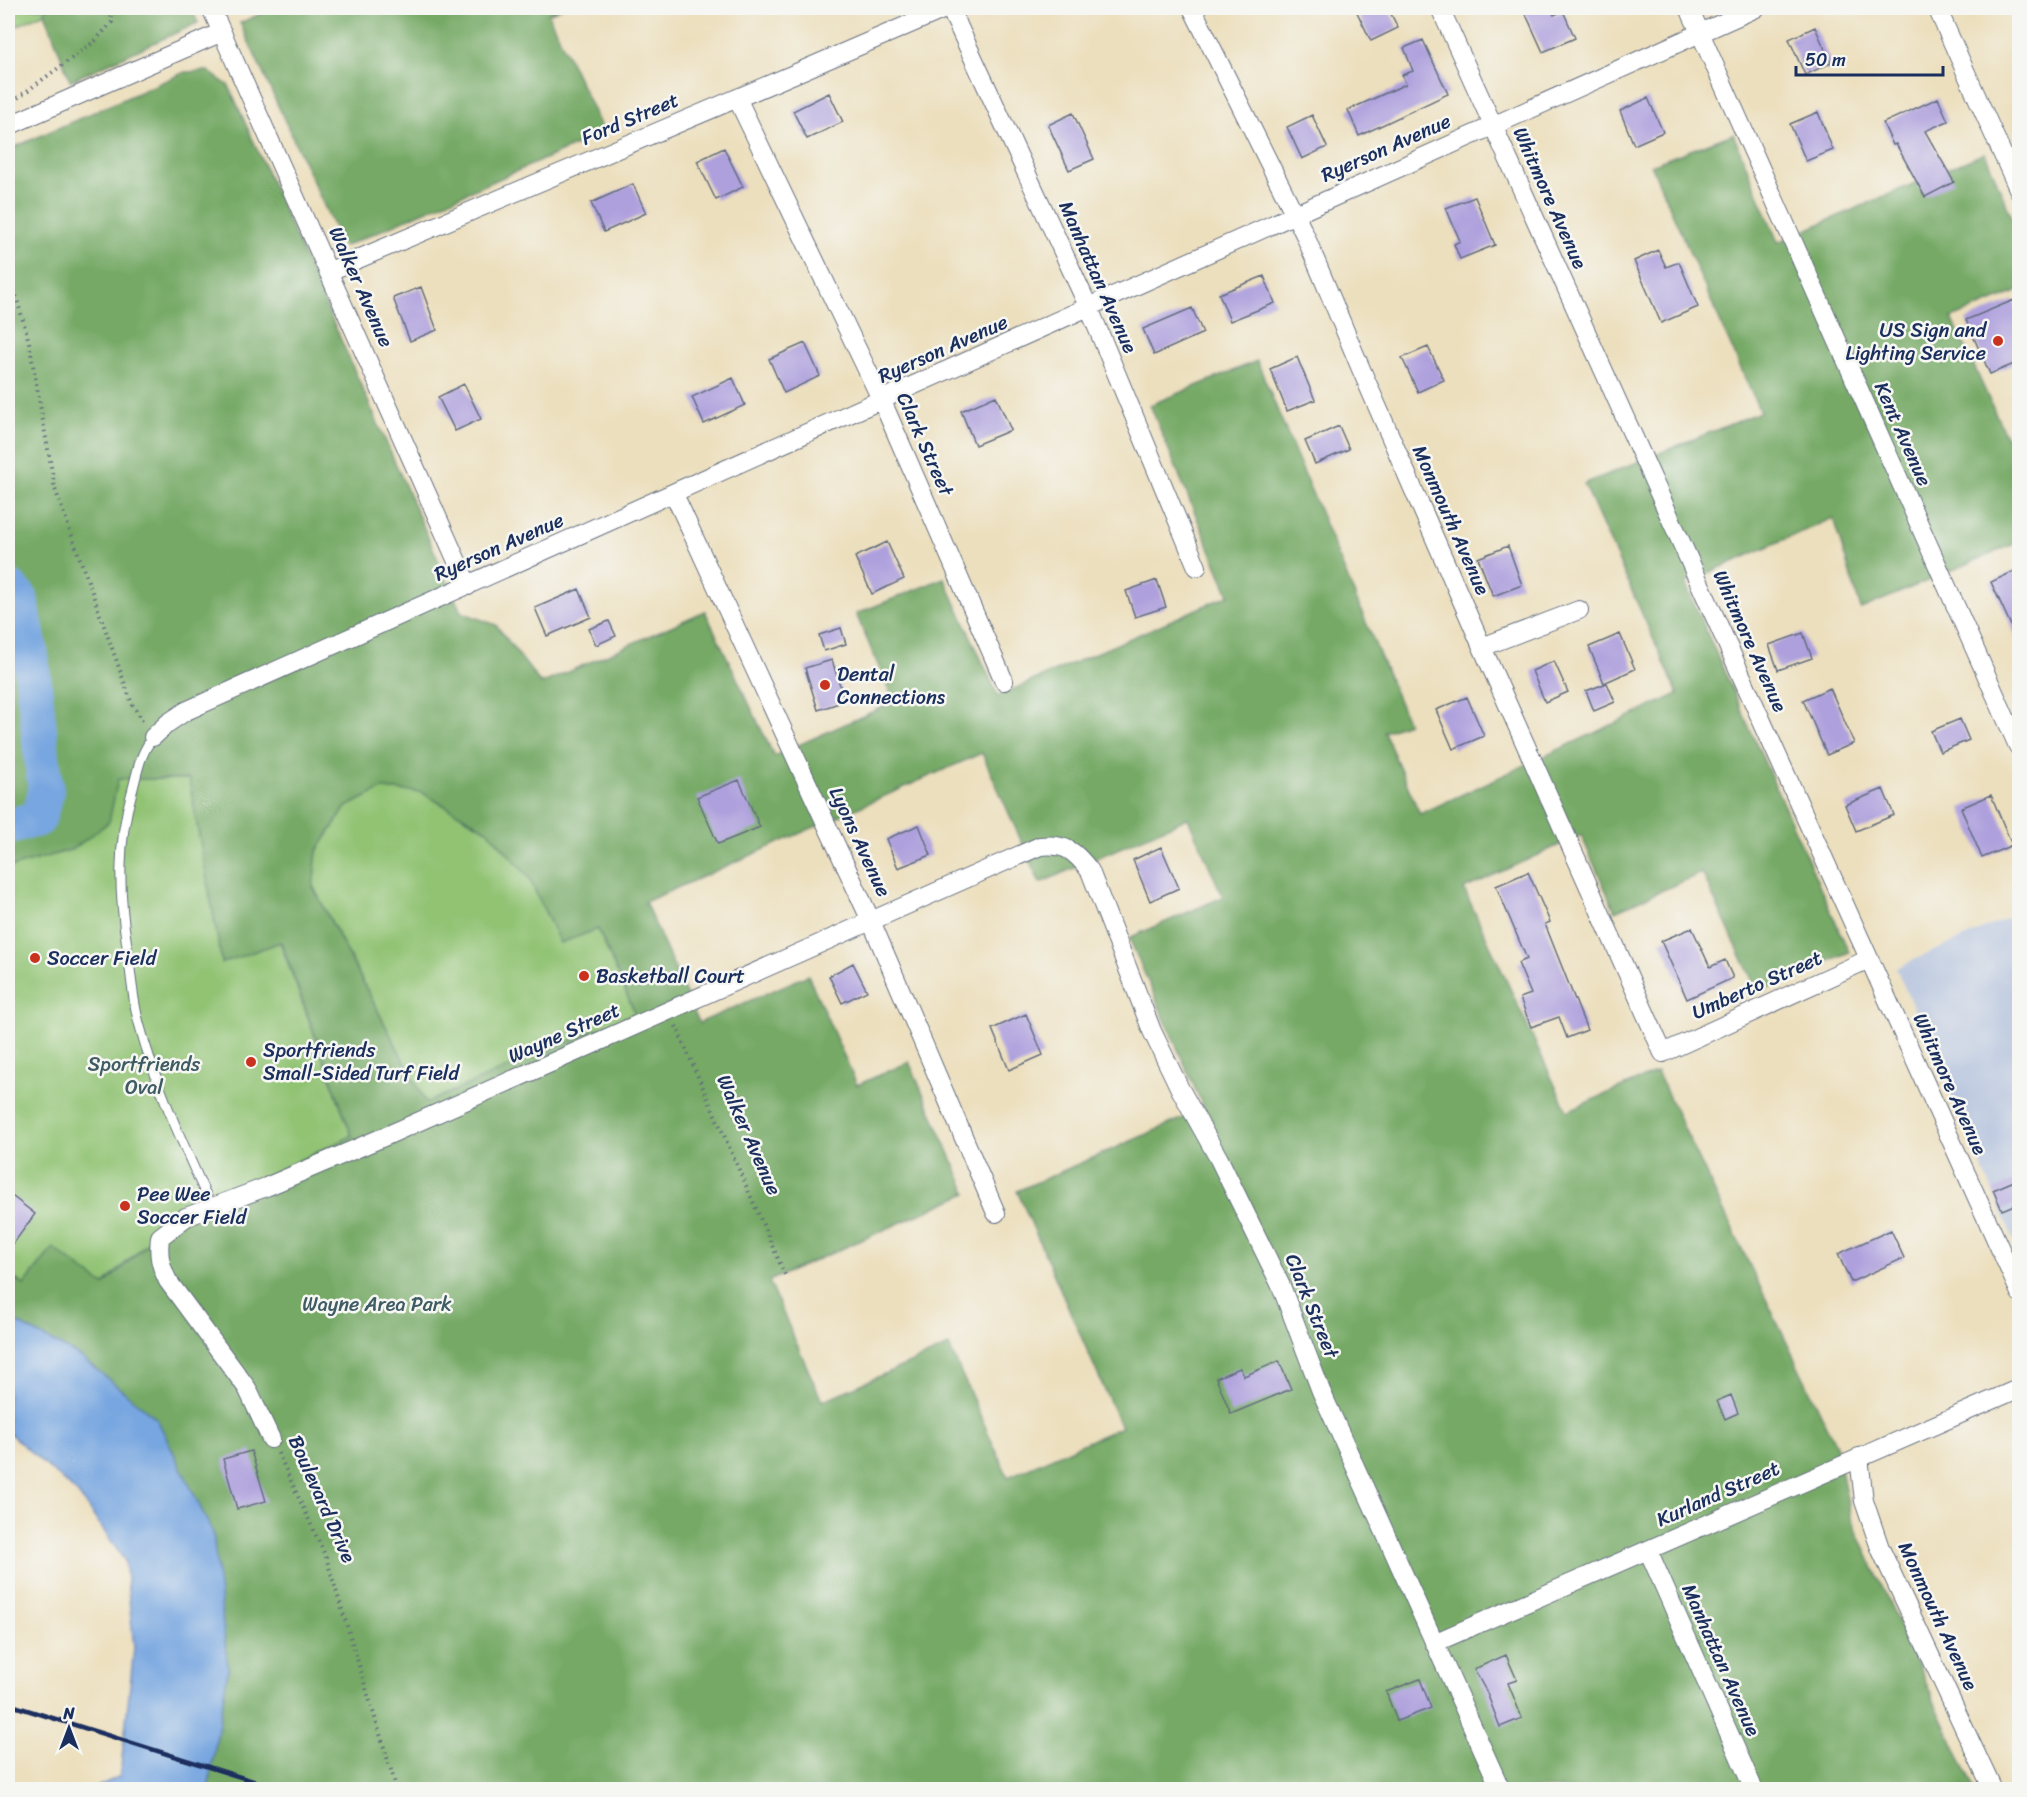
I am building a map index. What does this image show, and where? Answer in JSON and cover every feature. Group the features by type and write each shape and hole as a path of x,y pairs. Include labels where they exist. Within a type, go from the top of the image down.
{"street":[{"name":"Walker Avenue","path":"211,8 468,586"},
{"name":"Ford Street","path":"330,272 948,8"},
{"name":"Manhattan Avenue","path":"948,8 1089,308 1197,567"},
{"name":"Monmouth Avenue","path":"1192,8 1295,214 1482,647 1663,1053"},
{"name":"Whitmore Avenue","path":"1440,8 2019,1293"},
{"name":"Kent Avenue","path":"1689,8 2018,746"},
{"name":"Ryerson Avenue","path":"153,737 186,711 1756,8"},
{"path":"1937,8 2019,193"},
{"path":"8,126 222,32"},
{"name":"Clark Street","path":"737,98 882,401 1004,681"},
{"name":"Lyons Avenue","path":"674,494 871,921 996,1213"},
{"path":"1482,647 1579,610"},
{"name":"Wayne Street","path":"158,1251 160,1237 186,1216 310,1169 1040,846 1054,845 1068,849"},
{"name":"Clark Street","path":"1068,849 1080,858 1090,871 1152,1031 1180,1089 1230,1180 1281,1286 1321,1391 1501,1790"},
{"name":"Umberto Street","path":"1663,1053 1869,959"},
{"name":"Boulevard Drive","path":"158,1251 160,1264 168,1281 248,1388 271,1439"},
{"name":"Kurland Street","path":"1434,1643 2019,1388"},
{"name":"Monmouth Avenue","path":"1859,1457 1864,1501 1880,1548 1993,1790"},
{"name":"Manhattan Avenue","path":"1647,1550 1754,1790"}],"lane":[{"path":"153,737 142,751 127,807 120,854 123,921 138,1020 151,1063 169,1112 211,1206"}],"path":[{"path":"8,105 95,41 112,22 111,8"},
{"path":"8,267 29,342 56,489 132,704 153,737"},
{"name":"Walker Avenue","path":"670,1011 786,1278"},
{"name":"Boulevard Drive","path":"271,1439 326,1557 397,1790"}],"shaded area":[{"path":"2019,913 2019,1252 1896,968"}],"green space":[{"path":"8,8 47,8 45,13 8,30"},
{"path":"47,8 191,8 198,23 70,81 45,13"},
{"path":"274,8 562,8 548,14 604,133 343,247 240,23"},
{"name":"Wayne Area Park","path":"208,71 229,86 461,612 496,625 541,684 705,611 774,756 894,702 856,614 944,578 998,696 1229,595 1150,405 1257,361 1408,723 1384,732 1420,814 1678,694 1584,484 1760,412 1651,165 1733,134 1778,242 1985,153 2019,235 2019,291 1952,318 2019,465 2019,542 1861,609 1833,518 1685,583 1849,952 1758,992 1702,873 1615,911 1581,835 1464,889 1567,1111 1657,1072 1836,1445 1851,1518 1974,1789 208,1789 228,1669 81,1357 8,1318 8,1275 24,1285 53,1248 104,1285 152,1239 161,1226 184,1207 268,1175 352,1136 281,942 222,963 189,779 118,779 109,822 73,849 8,868 8,150 185,72","holes":["982,753 1040,883 1188,818 1223,897 1129,938 1204,1109 1017,1191 1121,1427 1008,1477 949,1346 822,1401 769,1281 967,1193 909,1062 857,1085 808,975 699,1023 645,902","382,789 421,792 487,830 528,876 560,943 598,929 635,1013 426,1103 313,887 317,851 346,807"]},
{"name":"Sportfriends Oval","path":"118,779 189,779 222,962 280,942 352,1137 268,1175 184,1207 103,1285 53,1248 24,1285 8,1275 8,868 73,849"},
{"path":"382,789 421,792 487,830 528,876 560,943 598,929 635,1013 426,1103 313,886 317,851 346,807"}],"water":[{"path":"8,1318 81,1357 157,1419 213,1533 228,1669 208,1789 93,1789 120,1776 134,1648 125,1561 78,1494 8,1432"}],"building":[{"path":"1355,8 1388,8 1398,28 1371,41"},
{"path":"1523,8 1550,8 1554,15 1563,11 1575,38 1543,52"},
{"path":"1815,27 1831,63 1805,75 1789,39"},
{"path":"1423,40 1448,94 1359,136 1348,110 1406,84 1402,75 1413,71 1404,48"},
{"path":"829,93 843,122 807,139 793,111"},
{"path":"1648,98 1663,132 1634,145 1620,111"},
{"path":"1938,98 1948,121 1925,131 1954,182 1925,197 1896,144 1893,145 1883,123"},
{"path":"1818,112 1833,150 1806,161 1790,124"},
{"path":"1073,113 1094,159 1069,170 1048,125"},
{"path":"1312,115 1327,147 1302,159 1287,127"},
{"path":"724,148 743,187 716,200 697,161"},
{"path":"633,184 646,213 604,232 591,203"},
{"path":"1475,197 1495,245 1460,259 1454,244 1460,241 1446,208"},
{"path":"1658,250 1666,267 1679,262 1698,307 1661,323 1634,261"},
{"path":"1264,276 1275,303 1230,321 1219,294"},
{"path":"421,287 437,330 410,341 393,298"},
{"name":"US Sign and Lighting Service","path":"2014,300 2019,313 2019,362 1990,374 1966,320"},
{"path":"1192,308 1203,333 1154,355 1143,329"},
{"path":"805,343 820,376 784,393 769,359"},
{"path":"1428,347 1444,380 1418,392 1402,358"},
{"path":"1297,357 1315,400 1287,411 1270,369"},
{"path":"733,378 745,405 704,424 692,397"},
{"path":"464,384 481,419 455,431 438,397"},
{"path":"996,396 1011,430 975,445 961,411"},
{"path":"1339,426 1349,449 1315,464 1305,441"},
{"path":"887,542 904,579 872,594 855,557"},
{"path":"1508,546 1522,585 1493,596 1478,558"},
{"path":"2019,569 2019,643 1991,582"},
{"path":"1157,580 1166,607 1135,617 1126,591"},
{"path":"579,589 591,617 547,636 535,608"},
{"path":"609,621 616,636 596,645 589,629"},
{"path":"841,628 846,644 824,651 819,635"},
{"path":"1803,633 1812,658 1778,670 1769,645"},
{"path":"1620,634 1635,669 1604,683 1589,647"},
{"name":"Dental Connections","path":"832,660 845,701 818,710 805,668"},
{"path":"1554,661 1568,692 1545,702 1532,671"},
{"path":"1607,683 1615,702 1594,711 1586,691"},
{"path":"1830,688 1854,743 1827,755 1803,700"},
{"path":"1467,697 1484,736 1453,749 1436,710"},
{"path":"1960,719 1969,740 1940,752 1931,731"},
{"path":"739,780 760,827 718,844 697,797"},
{"path":"1883,789 1894,815 1856,831 1845,805"},
{"path":"1991,795 2012,845 1982,858 1961,808"},
{"path":"919,825 931,855 898,868 886,839"},
{"path":"1161,847 1179,888 1150,901 1133,860"},
{"path":"1528,872 1550,922 1545,924 1587,1030 1567,1038 1559,1017 1531,1027 1520,998 1531,994 1518,963 1527,959 1496,886"},
{"path":"1692,928 1710,967 1725,960 1733,978 1687,999 1661,941"},
{"path":"853,963 867,991 842,1003 829,976"},
{"path":"1026,1014 1043,1055 1009,1070 992,1029"},
{"path":"2019,1179 2019,1203 2002,1210 1993,1190"},
{"path":"8,1193 35,1214 8,1251"},
{"path":"1891,1230 1904,1258 1851,1282 1838,1254"},
{"path":"1279,1361 1291,1389 1231,1414 1216,1378 1240,1368 1244,1376"},
{"path":"1731,1395 1738,1413 1725,1419 1717,1401"},
{"path":"251,1451 266,1501 237,1509 223,1459"},
{"path":"1506,1655 1517,1680 1508,1683 1522,1718 1500,1727 1487,1693 1474,1669"},
{"path":"1420,1679 1431,1708 1397,1721 1386,1692"}],"waterway":[{"path":"8,586 20,598 30,650 46,792 38,819 8,826"}],"railway":[{"path":"8,1704 282,1790"}],"place":[{"name":"US Sign and Lighting Service","path":"1998,341"},
{"name":"Dental Connections","path":"825,685"},
{"name":"Soccer Field","path":"35,958"},
{"name":"Basketball Court","path":"584,976"},
{"name":"Sportfriends Small-Sided Turf Field","path":"251,1062"},
{"name":"Pee Wee Soccer Field","path":"125,1206"}]}
